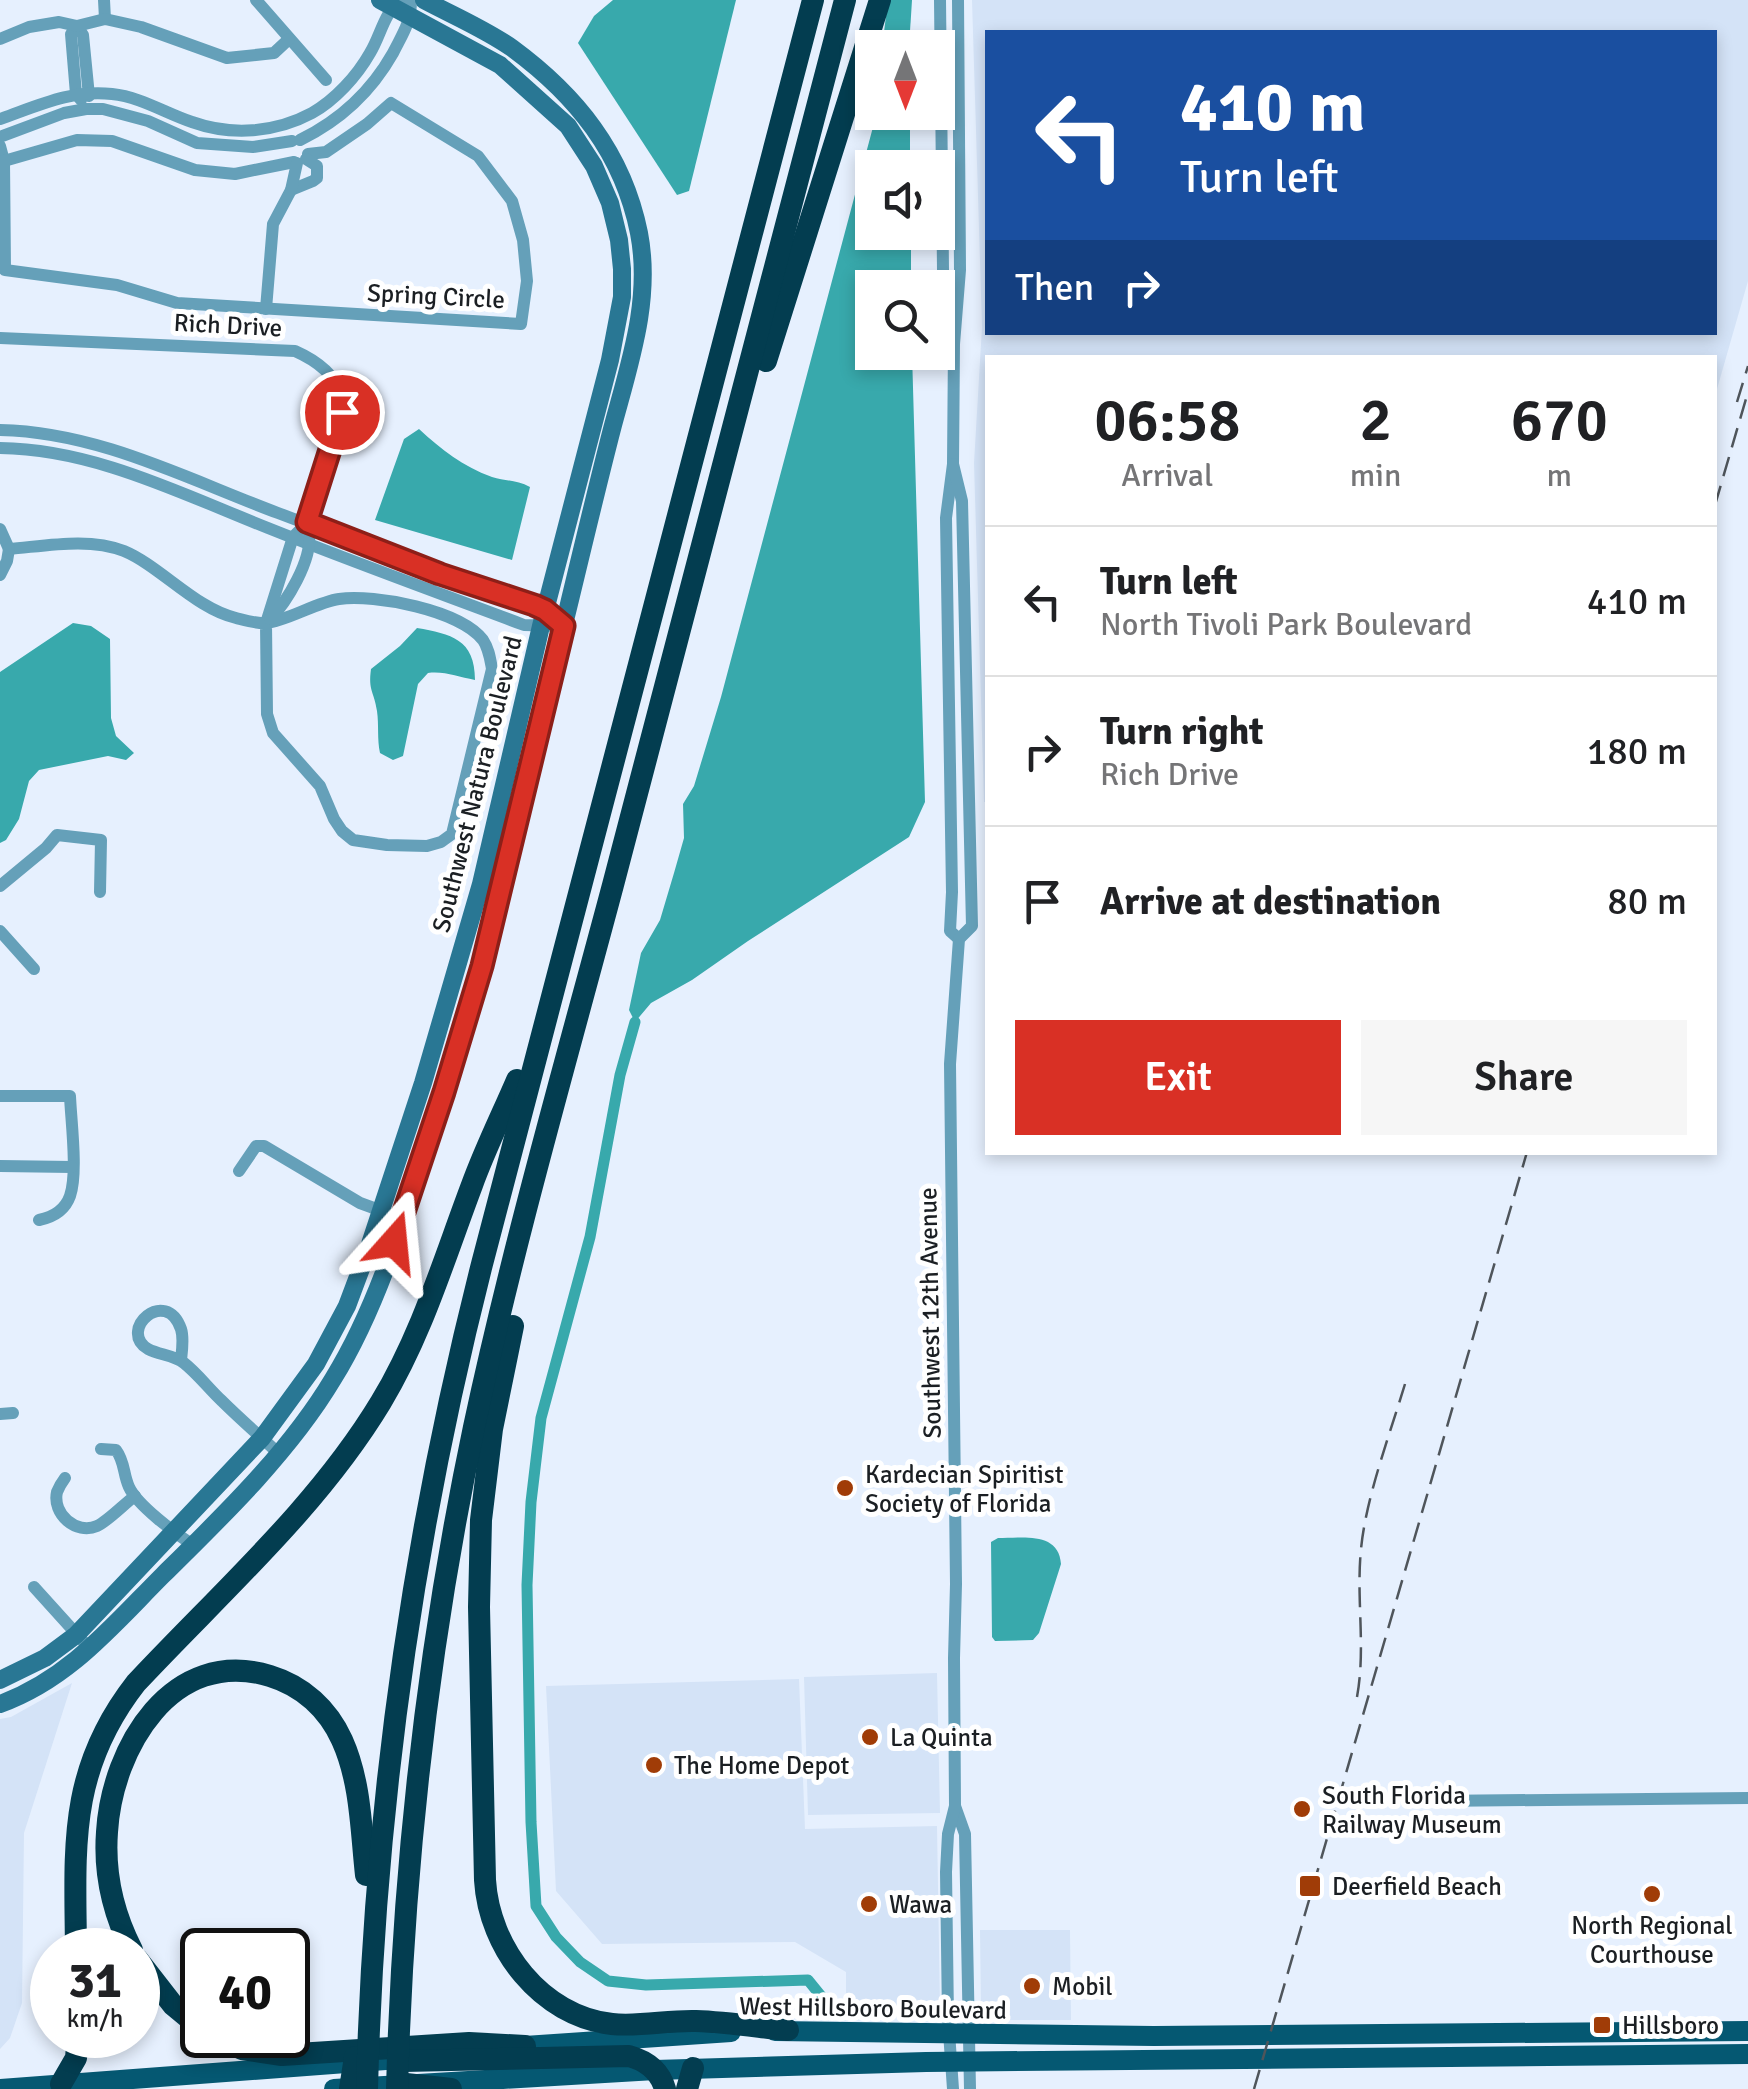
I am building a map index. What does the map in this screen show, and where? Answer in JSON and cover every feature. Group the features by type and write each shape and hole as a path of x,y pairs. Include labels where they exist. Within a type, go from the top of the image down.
{"highway":[{"path":"366,1875 386,1686 416,1500 456,1316 801,0"},
{"path":"398,2088 394,2057 378,2018 380,1855 396,1706 418,1559 447,1410 813,0"},
{"path":"367,2089 418,1674 466,1407 832,0"},
{"path":"352,2089 355,2057 378,2018 405,1915 417,1784 445,1579 488,1362 845,0"},
{"path":"725,461 757,390 880,0"},
{"path":"76,1928 77,1819 82,1789 102,1734 136,1683 321,1486 380,1404 422,1322 472,1183 517,1080"},
{"path":"551,1119 546,1182 498,1398 481,1520 488,1903 503,1946 515,1965 546,1996 573,2013 612,2024 697,2021 788,2030"},
{"path":"122,1928 108,1881 106,1844 111,1800 125,1758 145,1721 172,1692 201,1678 230,1672 262,1674 300,1689 324,1711 342,1739 354,1774 378,2018 398,2088"},
{"path":"160,1988 180,2011"},
{"path":"310,2054 470,2042 525,2046"},
{"path":"394,2057 620,2056 640,2059 660,2079"},
{"path":"61,2084 76,2058"},
{"path":"398,2088 451,2089"}],"main road":[{"name":"West Hillsboro Boulevard","path":"0,2089 711,2032 1748,2031"},
{"path":"1610,2056 1646,2033"},
{"path":"1391,2058 1396,2048 1406,2042 1433,2034"},
{"name":"West Hillsboro Boulevard","path":"334,2089 690,2079 961,2061 1748,2054"}],"street":[{"path":"104,0 105,19"},
{"path":"256,0 326,80"},
{"name":"Southwest Natura Boulevard","path":"0,1704 63,1672 90,1648 279,1454 332,1380 387,1266 482,966 630,365 643,300 640,236 630,196 612,156 584,113 509,46 424,0"},
{"name":"Southwest 12th Avenue","path":"940,0 943,270"},
{"name":"Southwest 12th Avenue","path":"955,332 960,270 958,0"},
{"path":"0,119 82,93 115,94 218,128 243,131 290,124 315,111 344,87 370,54 391,2"},
{"name":"Southwest Natura Boulevard","path":"0,1680 45,1658 76,1634 262,1438 316,1364 347,1306 424,1084 481,884 543,618 610,360 622,297 619,240 610,203 594,166 568,126 500,65 411,9 391,2"},
{"path":"0,137 64,113 103,109 148,120 197,142 253,147 295,141 333,122 364,95 385,66 411,9"},
{"path":"0,39 30,27 59,22 76,26 105,19 141,27 227,58 274,53 289,39"},
{"path":"76,26 71,34 86,109"},
{"name":"Spring Circle","path":"0,146 4,161 5,270 116,285 177,303 521,324 527,281 523,240 512,200 478,156 391,103 326,152 235,174 196,170 112,141 77,140 4,161"},
{"path":"290,124 295,141"},
{"path":"266,308 273,224 308,146 295,141"},
{"path":"290,190 317,178 318,166 288,158 286,151 295,141"},
{"name":"Rich Drive","path":"0,338 295,352 313,359 341,393 342,412 307,522 292,537"},
{"name":"Southwest 12th Avenue","path":"954,370 953,464 946,518 950,931 959,940"},
{"path":"0,430 30,430 79,439 142,460 459,580 564,626"},
{"path":"0,448 28,448 74,456 137,476 526,626 543,618"},
{"path":"137,476 142,460"},
{"name":"Southwest 12th Avenue","path":"953,464 962,501 972,926 959,940 950,1064 955,1806 965,1834 961,2061"},
{"path":"266,623 284,605 310,543 307,522"},
{"path":"0,529 9,549 0,575"},
{"path":"9,549 78,544 103,545 126,552 230,617 266,623 336,599 376,598 417,607 466,626 482,638 490,652 492,669 452,834 441,842 428,846 353,840 334,819 320,786 273,734 267,714 266,623 292,537"},
{"path":"382,571 388,554"},
{"path":"454,598 459,580"},
{"path":"0,886 57,836 101,840 100,892"},
{"path":"0,931 34,969"},
{"path":"0,1096 70,1096 71,1194 58,1214 40,1220"},
{"path":"238,1171 256,1146 264,1146 360,1203 400,1218"},
{"path":"0,1166 72,1167"},
{"path":"181,1360 279,1454"},
{"path":"101,1449 116,1450 123,1459 128,1486 135,1496 193,1545"},
{"path":"65,1478 56,1499 68,1522 79,1527 100,1525 135,1496"},
{"path":"34,1587 90,1648"},
{"path":"1433,1802 1748,1798"},
{"path":"953,2089 961,2061"},
{"path":"961,2061 970,2089"}],"shaded area":[{"path":"972,0 1748,0 1748,281 1717,389 1717,355 985,355 985,802 974,463 982,327"},
{"path":"937,1673 940,1813 808,1815 804,1677"},
{"path":"799,1679 805,1829 937,1826 940,2008 846,2006 846,1972 795,1942 602,1944 556,1891 546,1686"},
{"path":"72,1683 24,1833 22,2003 10,2038 0,2049 0,1719 11,1717"},
{"path":"980,1930 1070,1930 1071,2020 988,2020 981,2012"}],"water":[{"path":"613,0 736,0 689,191 677,195 578,43 594,16"},
{"path":"888,0 912,0 910,30 884,30"},
{"path":"872,130 910,130 910,150 867,150"},
{"path":"855,194 855,250 911,250 911,270 855,270 855,370 912,370 925,802 909,837 651,1003 635,1022 629,1010 641,953 660,920 684,838 683,804 694,786"},
{"path":"419,429 471,468 530,487 512,560 375,520 404,439"},
{"path":"73,623 91,626 110,639 111,718 116,736 134,753 126,760 108,756 39,770 29,781 19,819 0,843 0,672"},
{"path":"417,628 450,636 466,647 475,680 428,673 418,684 403,756 393,760 380,753 371,669"},
{"path":"998,1538 1047,1541 1059,1553 1061,1564 1039,1633 1033,1640 995,1641 992,1637 991,1542"}],"waterway":[{"path":"635,1022 620,1075 590,1237 541,1418 531,1502 527,1585 536,1906 556,1937 580,1962 608,1981 646,1985 808,1980 821,1996"}],"railway":[{"path":"1737,402 1748,366"},
{"path":"1717,498 1748,392"},
{"path":"1254,2089 1526,1155"},
{"path":"1357,1697 1364,1529 1405,1384"}],"place":[{"name":"Kardecian Spiritist Society of Florida","path":"845,1488"},
{"name":"La Quinta","path":"870,1737"},
{"name":"The Home Depot","path":"654,1765"},
{"name":"South Florida Railway Museum","path":"1302,1809"},
{"name":"Deerfield Beach","path":"1310,1886"},
{"name":"North Regional Courthouse","path":"1652,1894"},
{"name":"Wawa","path":"869,1904"},
{"name":"Mobil","path":"1032,1986"},
{"name":"Hillsboro","path":"1602,2025"}],"route":[{"path":"342,412 307,522 440,574 534,605 564,626 482,966 394,1242"}]}
